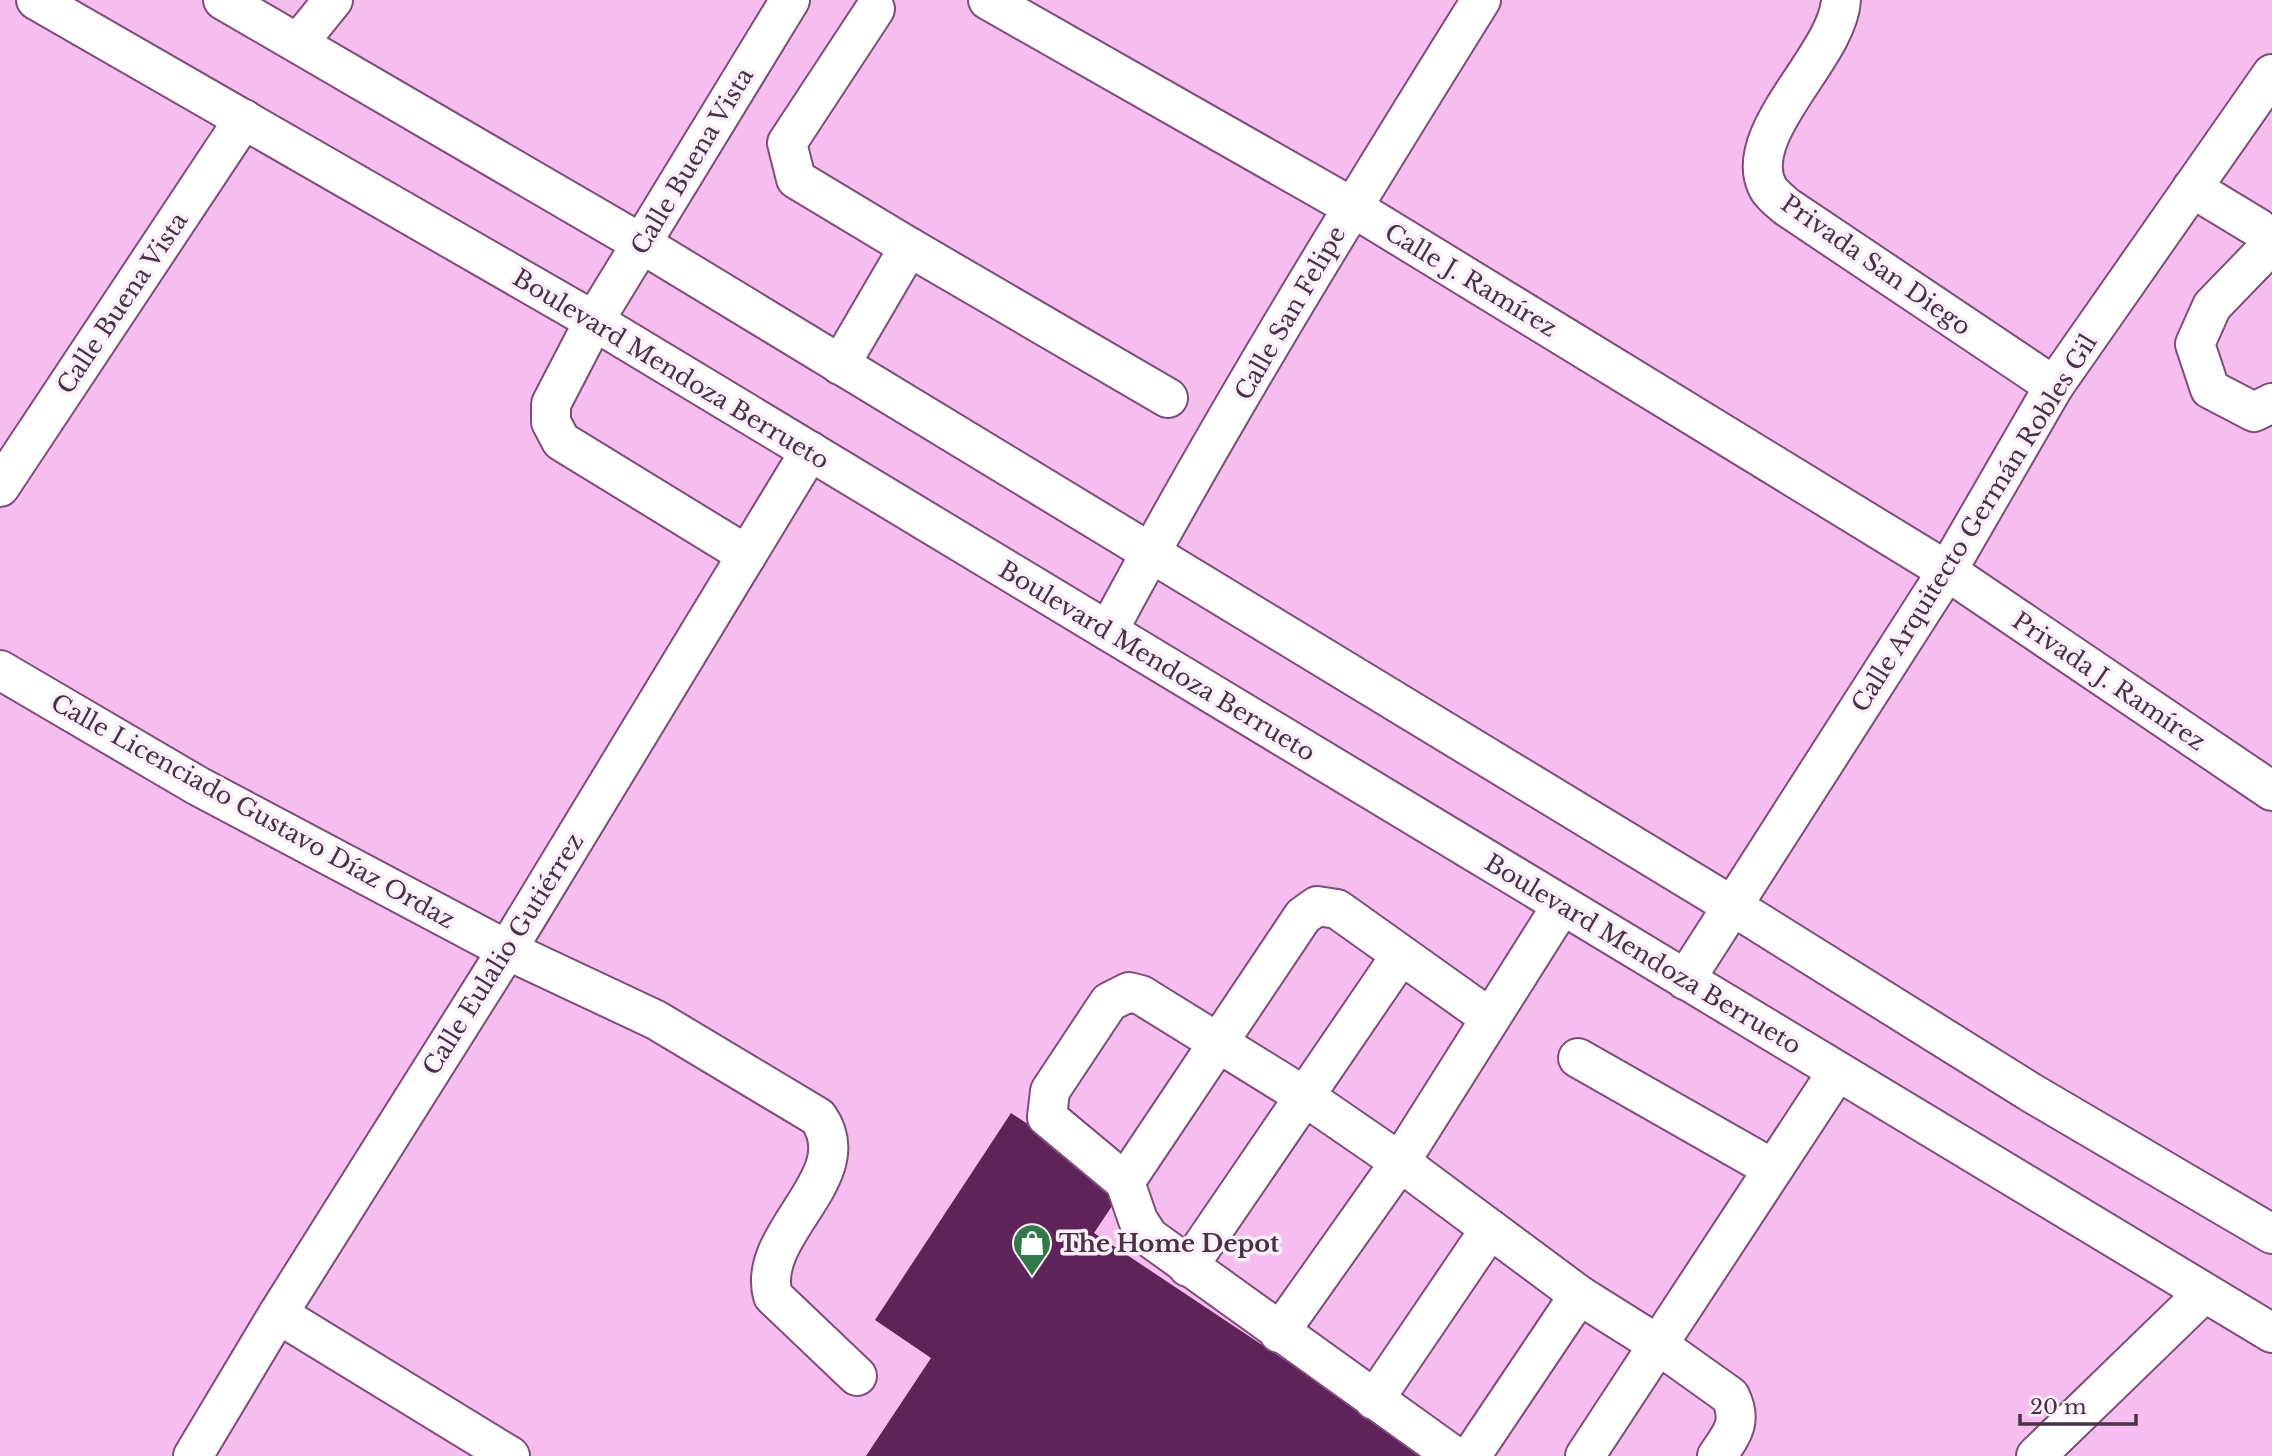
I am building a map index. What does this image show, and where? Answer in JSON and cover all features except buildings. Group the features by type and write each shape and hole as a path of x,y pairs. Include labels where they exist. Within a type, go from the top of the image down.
{"main road":[{"name":"Boulevard Mendoza Berrueto","path":"36,0 594,321 2272,1333"},
{"path":"223,0 642,244 1149,554 1734,906 2030,1091 2272,1234"},
{"path":"299,42 333,0"},
{"name":"Calle Buena Vista","path":"747,555 561,441 551,422 551,404 594,321 790,0"},
{"name":"Calle J. Ramírez","path":"988,0 1352,207 1947,571"},
{"name":"Calle San Felipe","path":"1108,631 1149,554 1352,207 1481,0"},
{"name":"Privada San Diego","path":"1841,0 1836,23 1772,132 1761,164 1768,189 1787,207 2054,386"},
{"path":"875,9 787,143 796,179 1168,398"},
{"name":"Calle Arquitecto Germán Robles Gil","path":"1685,980 1947,571 2054,386 2272,74"},
{"name":"Calle Buena Vista","path":"0,488 244,119"},
{"path":"2192,188 2258,228 2272,245 2212,306 2196,344 2210,390 2254,412 2272,403"},
{"path":"840,365 909,247"},
{"name":"Calle Eulalio Gutiérrez","path":"193,1456 278,1314 507,950 810,451"},
{"name":"Privada J. Ramírez","path":"1947,571 2272,791"},
{"name":"Calle Licenciado Gustavo Díaz Ordaz","path":"0,670 198,786 507,950 656,1020 818,1117 827,1131 828,1163 773,1262 769,1281 773,1296 857,1376"},
{"path":"1279,1333 1400,1162 1562,905"},
{"path":"1125,1182 1303,916 1317,906 1337,909 1490,1018"},
{"path":"1188,1267 1401,956"},
{"path":"1454,1456 1279,1333 1149,1237 1138,1220 1125,1182 1047,1117 1050,1091 1109,1002 1129,992 1141,995 1304,1096 1400,1162 1579,1295 1657,1344 1730,1396 1737,1408 1738,1424 1717,1456"},
{"path":"1578,1058 1773,1169"},
{"path":"1585,1456 1837,1072"},
{"path":"1374,1399 1490,1229"},
{"path":"2036,1456 2204,1293"},
{"path":"1471,1456 1579,1295"},
{"path":"278,1314 510,1456"}],"place":[{"name":"The Home Depot","path":"1032,1277"}]}
